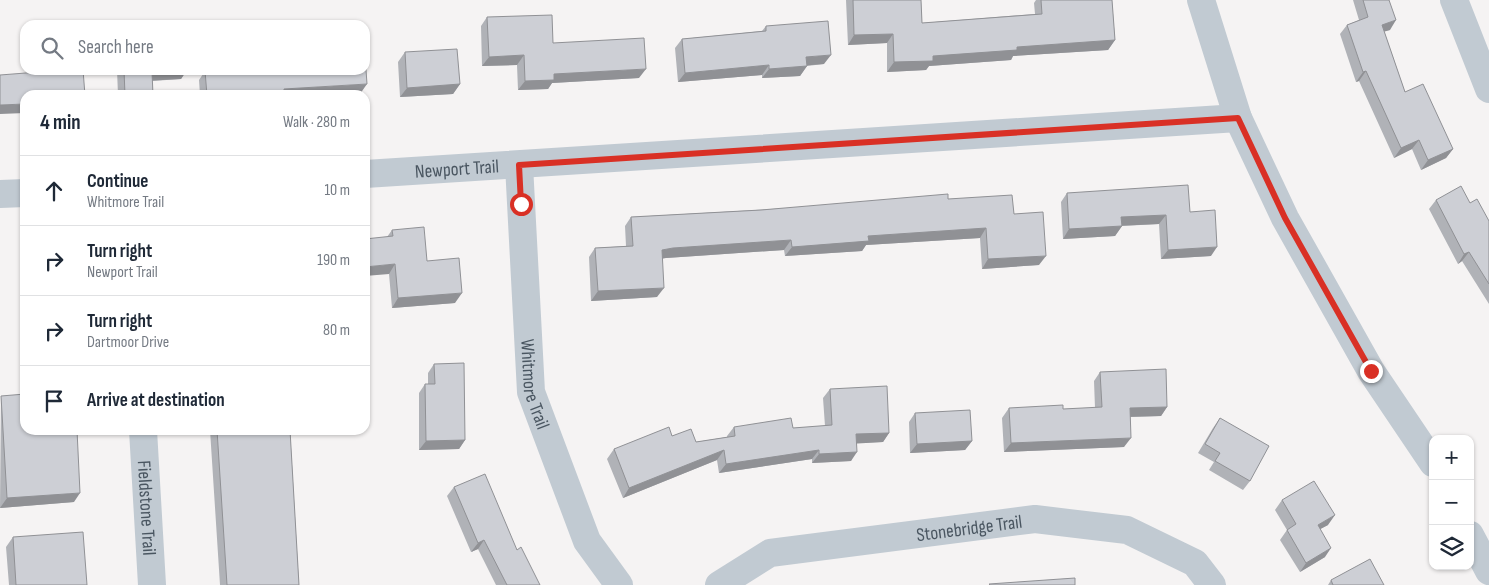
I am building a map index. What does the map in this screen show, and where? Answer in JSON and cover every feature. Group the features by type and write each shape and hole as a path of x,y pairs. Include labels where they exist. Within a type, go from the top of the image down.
{"street":[{"path":"1201,0 1238,118 1285,218 1371,371 1429,457"},
{"path":"1454,0 1489,89"},
{"name":"Newport Trail","path":"370,174 1238,118"},
{"name":"Whitmore Trail","path":"519,165 531,392 587,541 619,585"},
{"path":"0,194 20,193"},
{"name":"Fieldstone Trail","path":"143,435 152,585"},
{"name":"Stonebridge Trail","path":"719,585 770,553 1035,519 1127,530 1195,563 1212,585"},
{"path":"1474,543 1489,571"}],"building":[{"path":"853,0 921,0 922,23 1042,14 1041,0 1112,0 1115,40 1017,47 1017,50 933,56 933,61 894,62 893,34 854,35"},
{"path":"1363,0 1389,0 1396,20 1382,25 1405,92 1423,84 1453,149 1428,160 1419,140 1401,148 1366,71 1363,72 1347,25 1368,17"},
{"path":"552,15 553,43 644,38 646,69 554,74 554,80 525,81 524,55 489,57 487,17"},
{"path":"828,21 831,55 806,57 807,66 769,69 769,65 685,73 682,39 766,31 766,26"},
{"path":"457,49 460,84 407,88 405,52"},
{"path":"20,73 20,75 83,75 85,90 20,90 20,104 0,105 0,75"},
{"path":"124,75 152,75 153,90 125,90"},
{"path":"205,75 366,75 367,84 284,90 207,90"},
{"path":"1188,185 1190,212 1215,210 1217,247 1168,250 1166,215 1121,217 1122,226 1069,229 1067,193"},
{"path":"1461,186 1470,203 1477,199 1489,221 1489,284 1469,252 1464,254 1436,200"},
{"path":"948,194 948,199 1012,195 1014,214 1043,212 1046,256 988,259 986,228 868,236 869,241 792,247 791,240 673,248 662,250 664,288 598,291 595,248 633,246 631,217 761,210"},
{"path":"424,227 427,261 459,258 462,293 398,298 395,264 370,266 370,238 393,236 392,230"},
{"path":"464,363 465,440 426,441 425,384 435,384 434,364"},
{"path":"1166,369 1167,407 1130,408 1131,438 1011,443 1009,408 1063,405 1063,409 1102,407 1100,372"},
{"path":"887,386 889,433 856,434 857,452 819,454 819,450 726,464 724,450 629,488 614,449 669,427 672,436 691,429 696,442 735,436 734,427 791,418 793,428 832,425 830,389"},
{"path":"20,394 20,435 77,435 80,493 7,498 1,396"},
{"path":"970,410 972,441 917,444 915,413"},
{"path":"1220,418 1269,446 1250,481 1215,461 1220,453 1205,444"},
{"path":"217,435 290,435 299,585 227,585"},
{"path":"485,474 517,550 521,547 540,585 507,585 484,540 478,543 454,487"},
{"path":"1314,481 1335,515 1318,525 1331,548 1306,563 1287,530 1296,524 1282,500"},
{"path":"83,532 87,585 16,585 13,537"},
{"path":"1370,559 1384,585 1333,585 1331,580"},
{"path":"1075,578 1075,585 989,584"}],"route":[{"path":"521,204 519,165 1238,118 1285,218 1371,371"}]}
